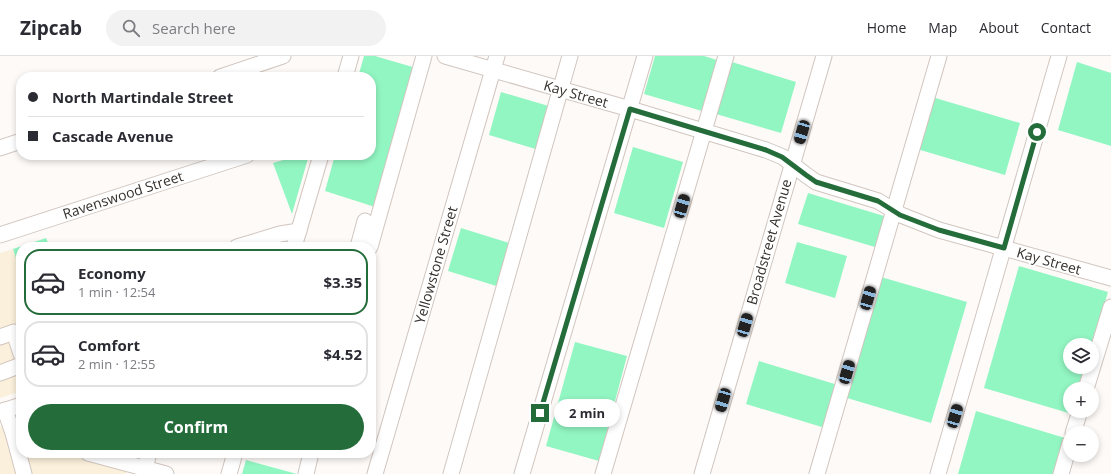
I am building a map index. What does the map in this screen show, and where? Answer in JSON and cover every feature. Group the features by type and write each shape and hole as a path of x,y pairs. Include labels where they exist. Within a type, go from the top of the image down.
{"street":[{"path":"235,72 283,56"},
{"path":"346,72 351,56"},
{"path":"371,242 424,56"},
{"name":"Kay Street","path":"444,56 495,63 560,89 766,150 782,157 816,182 878,201 900,215 939,230 1111,278"},
{"path":"451,474 570,56"},
{"path":"522,474 645,56"},
{"path":"603,474 726,56"},
{"name":"Broadstreet Avenue","path":"702,474 824,56"},
{"path":"817,474 939,56"},
{"path":"938,474 1059,56"},
{"name":"Yellowstone Street","path":"375,474 495,63"},
{"path":"0,148 16,143"},
{"name":"Ravenswood Street","path":"0,234 231,160"},
{"path":"296,242 320,160"},
{"path":"359,242 365,221"},
{"path":"254,242 280,234 299,231"},
{"path":"1088,382 1111,307"},
{"path":"0,337 14,332 16,338"},
{"path":"0,373 16,368"},
{"path":"16,407 3,411 16,432"},
{"path":"21,458 24,474"},
{"path":"107,458 166,474"},
{"path":"145,468 148,458"},
{"path":"229,474 234,458"},
{"path":"306,474 311,458"},
{"path":"1061,474 1064,462"}],"shaded area":[{"path":"13,249 16,258 16,393 0,398 0,253"},
{"path":"6,425 21,474 0,474 0,427"},
{"path":"23,458 90,458 128,469 126,474 26,474"}],"green space":[{"path":"364,56 375,56 416,68 375,207 325,191 334,160 376,160 376,72 359,72"},
{"path":"655,56 704,56 717,60 702,111 644,94"},
{"path":"732,62 796,82 781,133 716,114"},
{"path":"1077,62 1111,73 1111,146 1058,130"},
{"path":"501,92 552,107 539,150 489,135"},
{"path":"932,97 1020,123 1005,175 917,149"},
{"path":"633,147 683,162 664,228 614,213"},
{"path":"283,160 308,160 292,214 273,163"},
{"path":"808,193 884,216 875,247 798,224"},
{"path":"461,228 519,246 506,289 448,271"},
{"path":"46,238 48,242 34,242"},
{"path":"797,242 847,256 835,298 785,283"},
{"path":"16,248 16,258 13,249"},
{"path":"1019,266 1108,292 1095,338 1063,338 1063,374 1084,374 1082,382 1063,382 1063,411 984,388"},
{"path":"881,277 967,302 931,423 847,398"},
{"path":"575,342 627,356 599,461 546,446"},
{"path":"759,361 838,385 825,428 746,404"},
{"path":"976,411 1063,437 1063,445 1054,474 958,474"},
{"path":"246,460 297,474 242,474"}],"route":[{"path":"540,413 630,109 766,150 782,157 816,182 878,201 900,215 939,230 1004,248 1037,132"}]}
